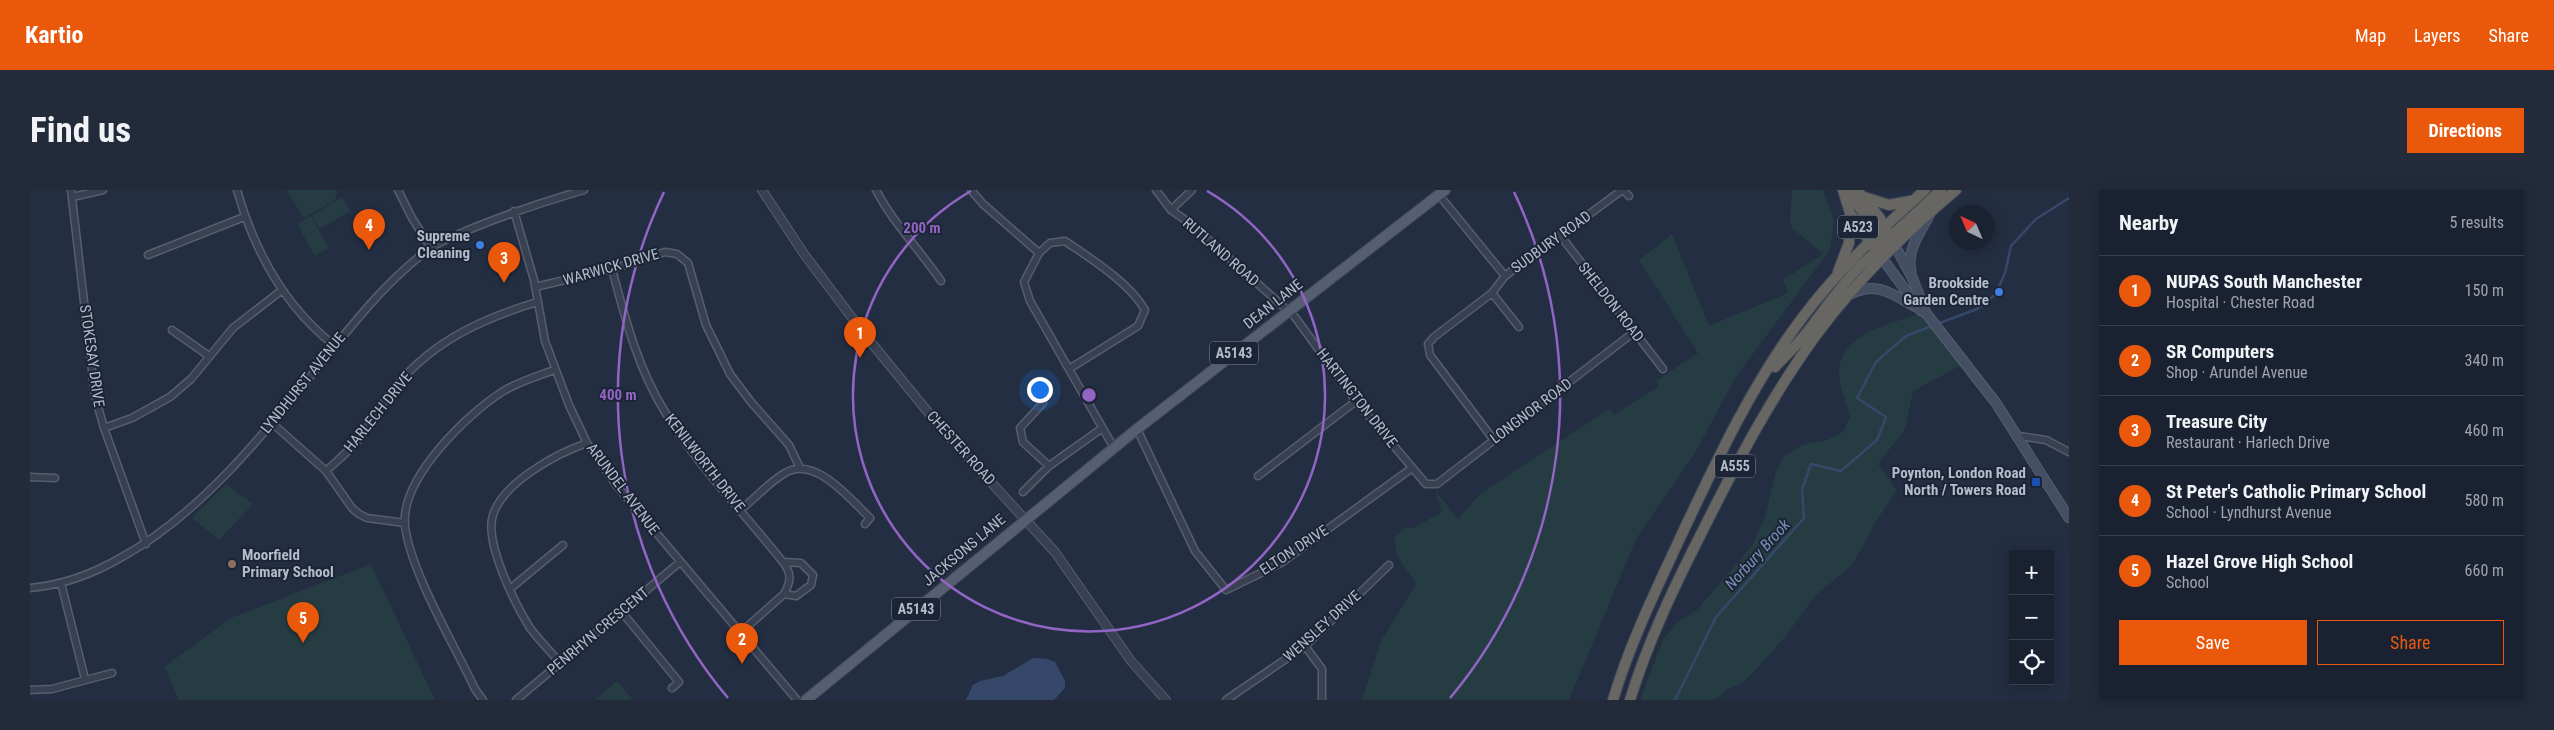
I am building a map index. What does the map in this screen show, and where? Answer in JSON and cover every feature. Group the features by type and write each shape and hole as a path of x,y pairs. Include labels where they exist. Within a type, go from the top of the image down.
{"highway":[{"name":"A523","path":"1843,190 1850,213 1869,243 1884,243 1860,193"},
{"path":"1848,190 1884,243"},
{"name":"A555","path":"1630,700 1667,603 1738,459 1791,372 1818,332 1850,294 1912,200 1925,190"},
{"path":"1762,381 1804,336 1853,274 1941,190"},
{"name":"A555","path":"1884,243 1932,212 1956,190"},
{"path":"1860,193 1889,205 1912,200"},
{"path":"1834,279 1849,243 1850,213"},
{"name":"A555","path":"1613,700 1636,636 1660,581 1723,450 1762,381 1802,318 1834,279 1869,243"}],"main road":[{"name":"DEAN LANE","path":"1026,519 1137,429 1442,192"},
{"path":"1925,314 1912,277 1910,259 1916,240 1932,212"},
{"path":"1884,243 1912,277"},
{"path":"1884,243 1925,314 1996,402 2069,518"},
{"path":"1850,294 1869,288 1882,288 1925,314"},
{"name":"JACKSONS LANE","path":"806,700 1026,519"}],"street":[{"path":"72,194 103,190"},
{"path":"237,190 244,217 282,290 308,323 335,346"},
{"path":"398,190 412,218 431,248"},
{"name":"LYNDHURST AVENUE","path":"30,588 61,583 98,571 146,544 178,520 272,423 374,298 431,248 514,211 584,190"},
{"name":"CHESTER ROAD","path":"762,190 804,254 871,342 941,428 1056,552 1131,661 1166,700"},
{"path":"876,190 888,214 919,249 941,281"},
{"path":"971,190 983,204 1040,253"},
{"name":"RUTLAND ROAD","path":"1156,190 1171,210 1191,224 1289,311"},
{"path":"1171,210 1192,190"},
{"name":"SUDBURY ROAD","path":"1493,439 1430,356 1428,344 1434,337 1492,293 1504,276 1622,190 1629,196"},
{"path":"1442,192 1504,276"},
{"name":"STOKESAY DRIVE","path":"72,194 95,396 104,428 146,544"},
{"name":"ARUNDEL AVENUE","path":"514,211 535,287 545,341 554,370 587,443 616,485 797,700"},
{"path":"148,255 244,217"},
{"name":"SHELDON ROAD","path":"1560,236 1663,368"},
{"path":"1069,369 1138,326 1145,310 1131,292 1065,241 1050,243 1040,253 1024,282 1030,301 1114,448"},
{"name":"WARWICK DRIVE","path":"535,287 612,270 665,252 677,254 688,263 706,325 730,374 750,402 789,445 800,468"},
{"name":"KENILWORTH DRIVE","path":"612,270 630,338 664,412 698,460 741,509 790,571 790,583 784,594"},
{"path":"104,428 132,418 170,397 191,379 233,328 282,290"},
{"path":"1492,293 1519,327"},
{"name":"HARLECH DRIVE","path":"326,472 357,441 389,395 428,354 474,325 494,315 537,302"},
{"name":"HARTINGTON DRIVE","path":"1289,311 1356,401 1426,484"},
{"path":"172,330 209,356"},
{"name":"LONGNOR ROAD","path":"1426,484 1437,484 1634,332"},
{"path":"483,700 475,689 423,581 411,551 405,523 406,509 421,474 465,420 505,390 524,380 554,370"},
{"path":"1258,476 1356,401"},
{"path":"1043,403 1020,428 1023,442 1049,466"},
{"path":"272,423 326,472 352,508 359,514 367,518 405,523"},
{"path":"1023,492 1049,466 1102,429"},
{"name":"ELTON DRIVE","path":"1137,429 1195,551 1226,590 1281,563 1412,468"},
{"path":"2019,436 2046,440 2069,452"},
{"path":"560,662 531,629 494,548 491,526 493,513 501,499 513,486 567,450 587,443"},
{"path":"741,509 787,472 808,468 821,474 870,518"},
{"path":"30,477 55,478"},
{"path":"865,524 877,512"},
{"path":"511,588 563,545"},
{"name":"PENRHYN CRESCENT","path":"516,700 680,562"},
{"path":"740,633 784,594 796,596 813,580 812,575 801,562 784,562"},
{"name":"WENSLEY DRIVE","path":"1226,700 1305,646 1389,564"},
{"path":"61,583 85,679"},
{"path":"621,611 680,682 672,688"},
{"path":"1305,646 1322,669 1322,700"},
{"path":"30,690 52,689 112,673"}],"green space":[{"path":"286,190 337,190 335,200 304,218"},
{"path":"1792,190 1823,190 1834,220 1830,250 1735,378 1695,453 1636,539 1569,700 1362,700 1381,641 1416,584 1398,557 1394,538 1406,527 1414,528 1442,512 1435,490 1458,519 1480,494 1609,409 1614,415 1659,386 1656,381 1698,353 1639,260 1672,234 1709,326 1788,293 1783,280 1823,254 1792,228 1790,220"},
{"path":"342,197 350,211 320,229 312,215"},
{"path":"311,216 329,248 315,256 297,224"},
{"path":"1923,313 1965,363 1913,391 1905,429 1878,464 1897,490 1877,520 1852,565 1816,595 1784,638 1753,673 1739,685 1727,689 1714,700 1640,700 1663,639 1677,623 1698,609 1753,544 1765,517 1776,471 1784,457 1802,445 1828,440 1843,432 1850,417 1839,375 1841,361 1847,349 1869,332"},
{"path":"226,484 253,504 219,540 192,518"},
{"path":"371,564 435,700 179,700 164,667 231,618"},
{"path":"617,681 633,700 595,700"}],"water":[{"path":"1033,658 1047,659 1055,662 1065,681 1065,688 1054,700 966,700 973,685 980,681 1003,676"}],"waterway":[{"name":"Norbury Brook","path":"1937,324 1977,309 1995,295 2005,273 2011,246 2036,219 2069,198"},
{"name":"Norbury Brook","path":"1675,700 1716,617 1804,518 1802,489 1811,464 1841,471 1877,440 1886,417 1857,398 1876,362 1906,336 1932,326"}],"place":[{"name":"Supreme Cleaning","path":"480,245"},
{"name":"St Peter's Catholic Primary School","path":"369,250"},
{"name":"Treasure City","path":"504,283"},
{"name":"Brookside Garden Centre","path":"1999,292"},
{"name":"NUPAS South Manchester","path":"860,358"},
{"name":"Poynton, London Road North / Towers Road","path":"2036,482"},
{"name":"Moorfield Primary School","path":"232,564"},
{"name":"Hazel Grove High School","path":"303,643"},
{"name":"SR Computers","path":"742,664"}]}
